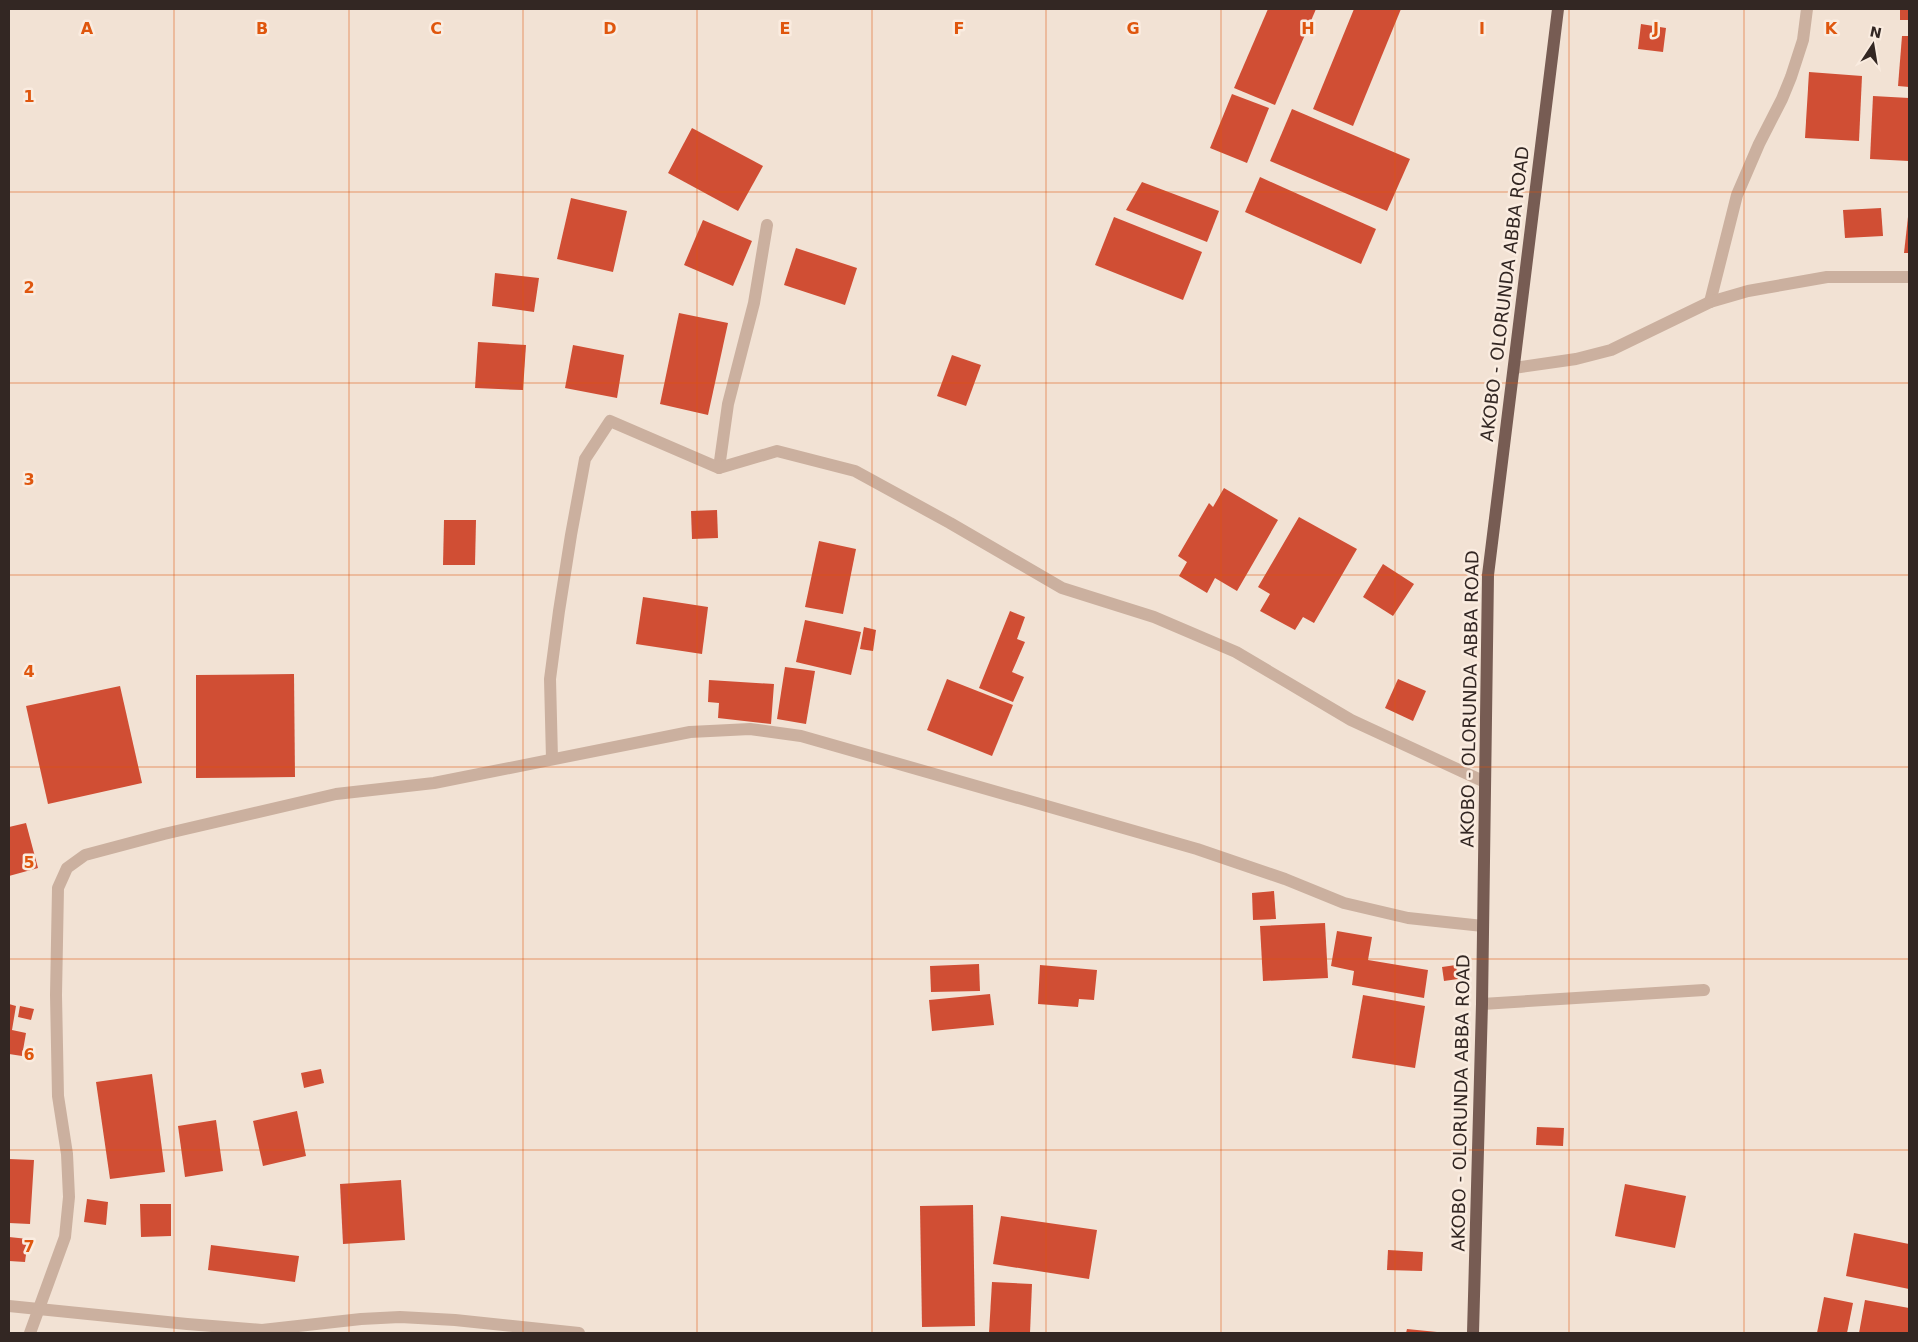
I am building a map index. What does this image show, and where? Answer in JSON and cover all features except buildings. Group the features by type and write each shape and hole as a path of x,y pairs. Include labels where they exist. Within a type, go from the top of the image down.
{"main road":[{"name":"AKOBO - OLORUNDA ABBA ROAD","path":"1473,1333 1482,1004 1488,575 1558,9"}],"street":[{"path":"1710,302 1737,195 1791,77 1803,40 1807,9"},
{"path":"719,468 728,404 754,303 767,225"},
{"path":"1514,368 1576,359 1611,350 1710,302 1748,291 1827,277 1909,277"},
{"path":"552,759 550,679 558,611 585,459 610,421 719,468 777,451 855,471 1062,588 1154,617 1236,652 1351,720 1485,782"},
{"path":"30,1333 65,1237 69,1197 67,1154 58,1096 56,995 58,888 67,868 85,856 164,834 327,796 434,783 690,732 750,729 800,736 1197,849 1285,879 1344,903 1408,918 1483,926"},
{"path":"1482,1004 1704,990"},
{"path":"9,1306 262,1330 361,1319 400,1317 454,1320 579,1333"}]}
